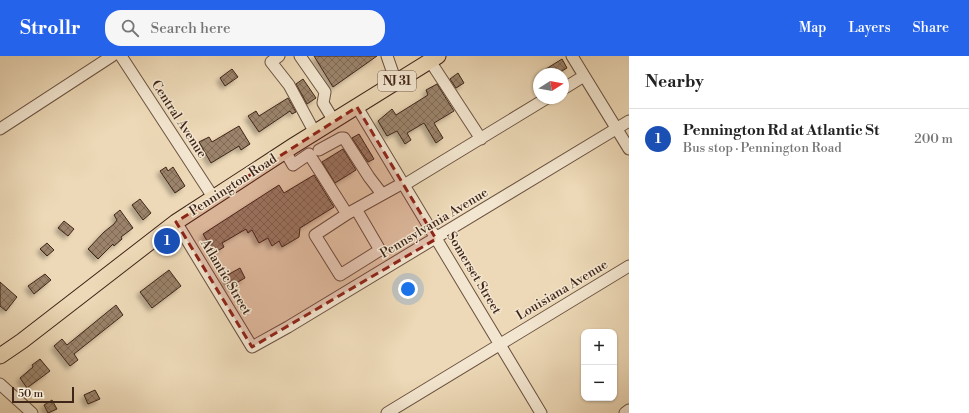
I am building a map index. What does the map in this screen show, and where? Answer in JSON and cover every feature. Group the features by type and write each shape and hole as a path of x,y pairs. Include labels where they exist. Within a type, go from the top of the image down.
{"main road":[{"name":"Pennington Road","path":"0,356 22,341 176,222 285,151 434,58"}],"street":[{"path":"0,129 112,56"},
{"name":"Central Avenue","path":"121,56 213,197"},
{"path":"279,56 271,62 288,85 325,127 335,142"},
{"path":"300,56 325,92 323,103 325,127"},
{"path":"387,56 396,82"},
{"path":"572,56 629,149"},
{"path":"434,58 481,138"},
{"path":"569,85 584,76"},
{"path":"350,290 315,235 351,211 403,184 537,104"},
{"name":"Somerset Street","path":"357,107 541,413"},
{"name":"Pennsylvania Avenue","path":"252,346 436,239 629,121"},
{"path":"319,150 341,138 347,141 369,177 382,194"},
{"path":"285,151 293,165 309,154 380,250 340,275"},
{"name":"Atlantic Street","path":"176,222 252,346"},
{"name":"Louisiana Avenue","path":"387,413 629,266"},
{"path":"0,384 32,413"},
{"path":"624,413 629,410"}],"highlighted area":[{"path":"357,107 436,239 252,347 176,222"}],"building":[{"path":"314,56 377,56 333,87"},
{"path":"562,59 567,68 548,68"},
{"path":"232,69 238,77 225,86 220,78"},
{"path":"458,73 464,83 456,88 450,79"},
{"path":"303,79 316,98 307,104 296,84"},
{"path":"437,84 454,111 434,123 443,138 436,143 424,123 407,133 411,140 405,144 397,131 387,136 378,121 392,109 396,115 428,95 426,90"},
{"path":"288,98 296,112 292,114 290,111 259,132 248,116 256,111 259,116"},
{"path":"239,126 250,144 241,150 239,146 211,163 199,142 209,137 212,142"},
{"path":"359,134 374,159 368,162 352,138"},
{"path":"343,149 356,170 335,183 322,162"},
{"path":"166,167 168,171 173,167 185,186 175,193 160,171"},
{"path":"314,175 334,207 300,228 299,237 282,247 279,241 272,246 268,238 259,243 252,230 248,233 246,229 222,243 224,247 214,253 203,234 279,185 284,193"},
{"path":"140,199 151,213 143,220 132,205"},
{"path":"120,210 133,228 121,237 122,239 114,246 113,244 98,259 88,249 114,224 117,220 114,215"},
{"path":"64,221 74,229 68,236 58,228"},
{"path":"47,243 54,250 47,256 40,249"},
{"path":"240,268 245,278 229,287 224,277"},
{"path":"169,270 181,286 152,308 140,292"},
{"path":"45,274 51,280 34,294 28,286"},
{"path":"0,282 17,297 6,311 0,306"},
{"path":"116,305 123,315 74,354 78,360 70,366 54,346 62,339 67,345"},
{"path":"40,359 50,371 27,388 20,378"},
{"path":"95,390 100,399 88,404 84,395"},
{"path":"52,400 57,409 48,413 44,405"}],"place":[{"name":"Pennington Rd at Atlantic St","path":"167,241"}]}
